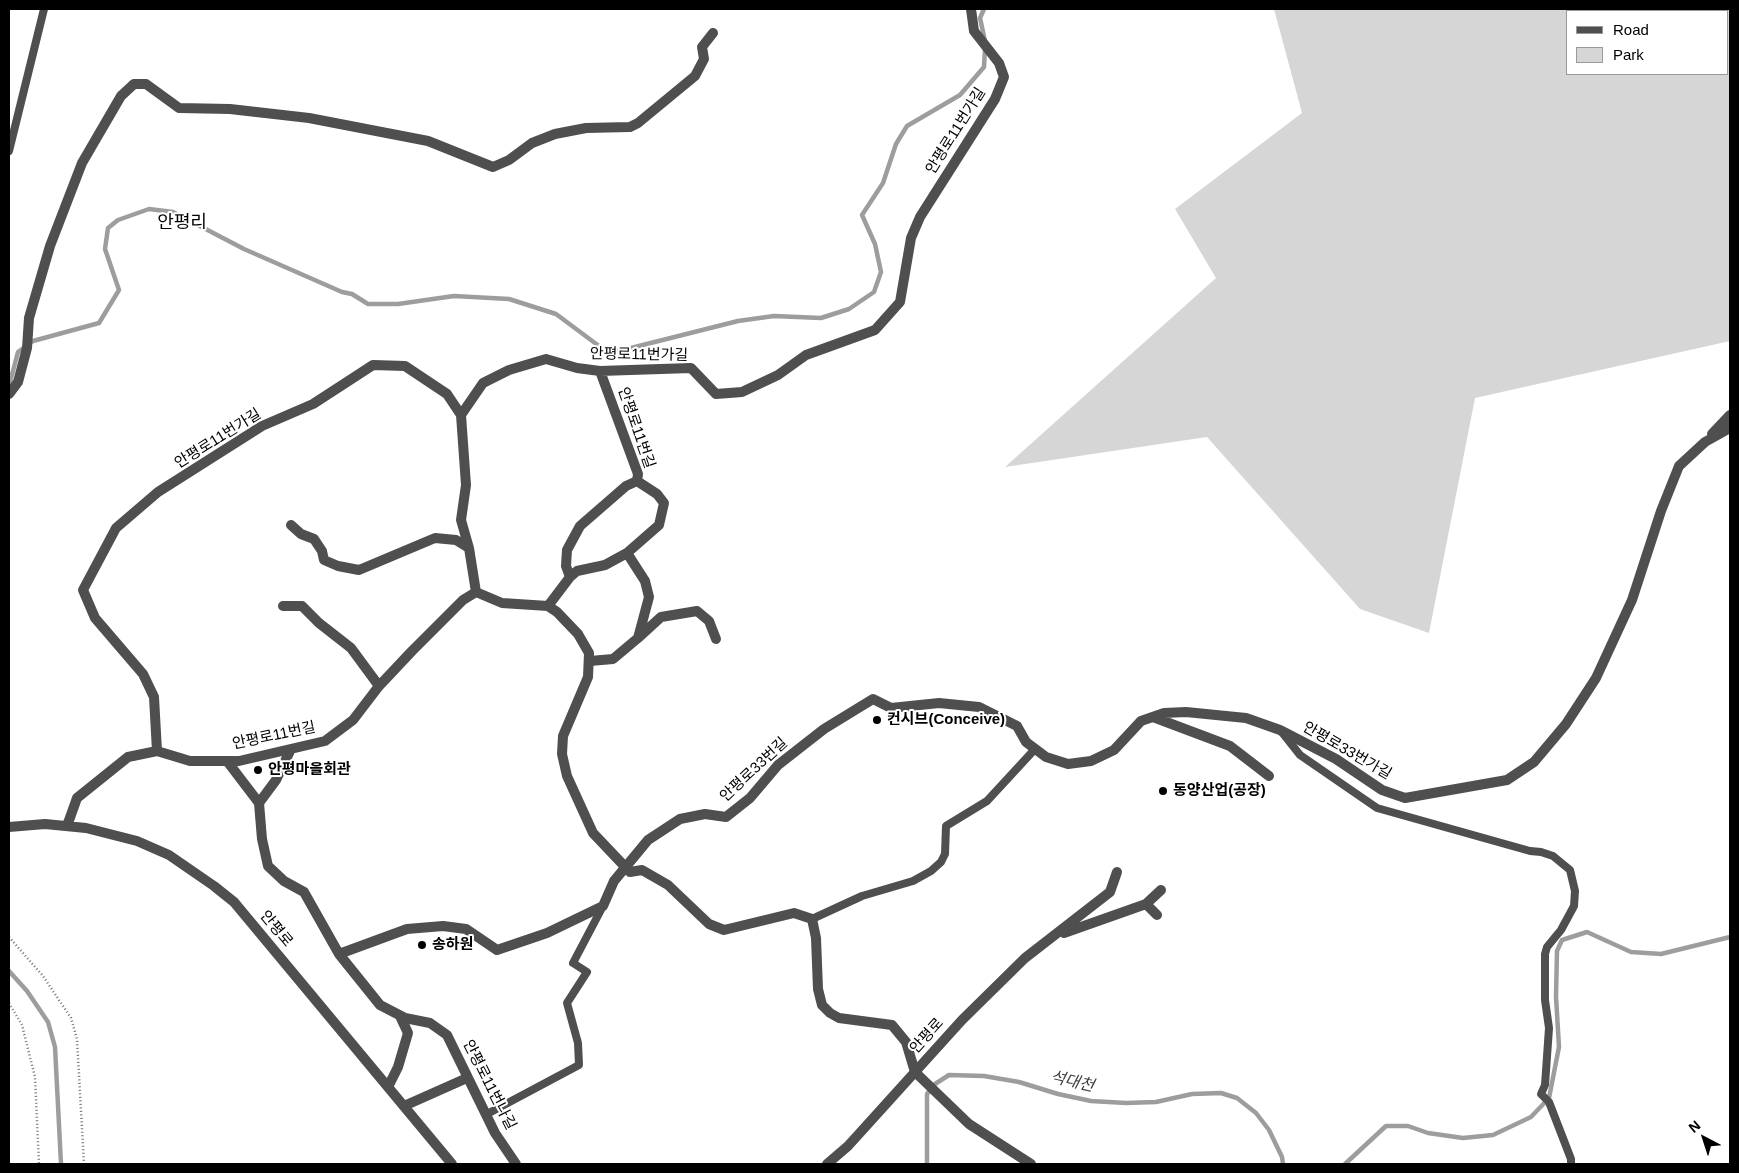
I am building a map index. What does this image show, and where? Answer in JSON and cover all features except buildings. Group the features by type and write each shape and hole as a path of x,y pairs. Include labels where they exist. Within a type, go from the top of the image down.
{"street":[{"name":"안평로11번가길","path":"157,751 154,697 143,674 95,618 82,590 116,528 158,492 262,426 313,404 373,365 405,366 447,394 460,415 483,383 509,370 546,359 577,368 600,371 691,368 716,394 742,392 778,375 806,355 875,330 900,302 911,238 920,217 995,99 1004,77 999,63 974,31 971,9"},
{"path":"9,394 18,382 27,343 29,318 50,246 82,163 121,96 134,84 146,84 179,108 230,109 309,118 428,141 493,167 509,160 532,143 555,134 586,128 630,127 638,124 695,76 704,60 702,47 713,33"},
{"name":"안평로11번길","path":"570,577 566,566 568,550 580,526 626,486 637,481 638,474 600,371"},
{"path":"460,415 466,485 461,520 469,548 476,592 502,603 548,606 557,612 578,634 589,654 588,677 563,736 562,754 567,776 593,833 630,872 642,870 668,885 709,924 724,930 794,913 812,919 816,938 816,972 822,1004 839,1018 892,1025 906,1042 915,1072 926,1084 969,1124 1032,1164"},
{"path":"1705,442 1730,415"},
{"name":"안평로33번가길","path":"873,700 891,708 939,703 979,707 1017,726 1026,742 1046,757 1068,764 1091,761 1114,750 1142,721 1164,713 1210,714 1246,718 1280,730 1336,759 1382,790 1406,798 1507,780 1534,762 1566,724 1596,678 1632,600 1679,466 1705,442 1730,428"},
{"path":"548,606 570,577 577,572 605,565 627,553 659,525 664,503 657,494 637,481"},
{"path":"291,525 301,534 314,538 322,551 324,560 338,566 359,570 435,538 456,540 469,548"},
{"path":"627,553 645,582 649,597 638,638"},
{"name":"안평로11번길","path":"67,826 78,798 128,757 157,751 190,761 238,761 290,751 325,741 340,732 353,720 379,686 463,600 476,592"},
{"path":"283,606 302,606 319,623 351,648 379,686"},
{"path":"590,661 613,659 661,617 697,611 709,621 716,640"},
{"name":"안평로33번길","path":"624,866 648,840 680,819 705,814 726,817 750,798 778,765 824,729 873,700"},
{"path":"1154,717 1230,746 1269,776"},
{"path":"227,761 259,803 276,780 290,751"},
{"name":"안평로11번나길","path":"259,803 262,839 268,866 284,881 304,892 339,954 380,1005 400,1016 430,1023 447,1035 495,1133 516,1164"},
{"name":"안평로","path":"9,827 45,824 86,828 137,841 169,855 234,902 452,1164"},
{"path":"339,954 407,929 443,926 466,930 497,950 547,933 603,906 614,881 624,866"},
{"path":"1056,936 1110,892 1117,872"},
{"path":"1056,936 1146,904 1161,890"},
{"path":"1146,904 1158,915"},
{"name":"안평로","path":"828,1164 848,1146 962,1020 1025,958 1056,936"},
{"path":"388,1087 398,1067 408,1033 400,1016"},
{"path":"404,1106 467,1078"}],"lane":[{"path":"9,151 44,9"},
{"path":"1280,730 1300,755 1377,808 1530,851 1541,852 1553,856 1570,870 1575,891 1574,906 1561,930 1547,947 1546,954 1545,1000 1549,1028 1545,1085 1541,1094 1549,1102 1571,1159 1571,1164"},
{"path":"812,919 862,896 913,880 932,870 941,862 945,854 946,826 987,801 1035,749"},
{"path":"487,1114 579,1065 578,1043 568,1003 587,972 573,963 603,906"}],"path":[{"path":"9,937 43,976 71,1018 77,1039 84,1164"},
{"path":"9,1003 22,1025 35,1076 39,1164"}],"green space":[{"path":"1274,9 1730,9 1730,341 1475,398 1429,633 1360,609 1207,437 1005,467 1216,278 1175,209 1302,113"}],"waterway":[{"path":"984,9 980,18 985,41"},
{"path":"9,386 18,352 33,341 99,323 119,290 105,249 108,228 118,220 149,209 173,212 244,249 342,292 352,294 368,304 398,304 454,296 509,299 556,314 603,349 619,351 738,321 774,316 821,318 849,309 874,292 881,272 875,244 862,215 883,183 896,144 907,126 960,95 984,67 985,49"},
{"path":"1345,1164 1386,1126 1408,1126 1428,1133 1463,1138 1493,1135 1531,1117 1549,1098 1559,1047 1556,997 1557,951 1562,940 1587,932 1631,952 1661,954 1730,937"},
{"path":"9,971 27,991 48,1022 55,1047 61,1164"},
{"name":"석대천","path":"927,1164 927,1094 935,1084 949,1075 984,1076 1019,1082 1058,1094 1091,1101 1156,1102 1192,1094 1221,1093 1237,1098 1256,1113 1269,1130 1282,1157 1283,1164"}],"place":[{"name":"컨시브(Conceive)","path":"877,720"},
{"name":"안평마을회관","path":"258,770"},
{"name":"동양산업(공장)","path":"1163,791"},
{"name":"송하원","path":"422,945"}],"district":[{"name":"안평리","path":"182,223"}]}
